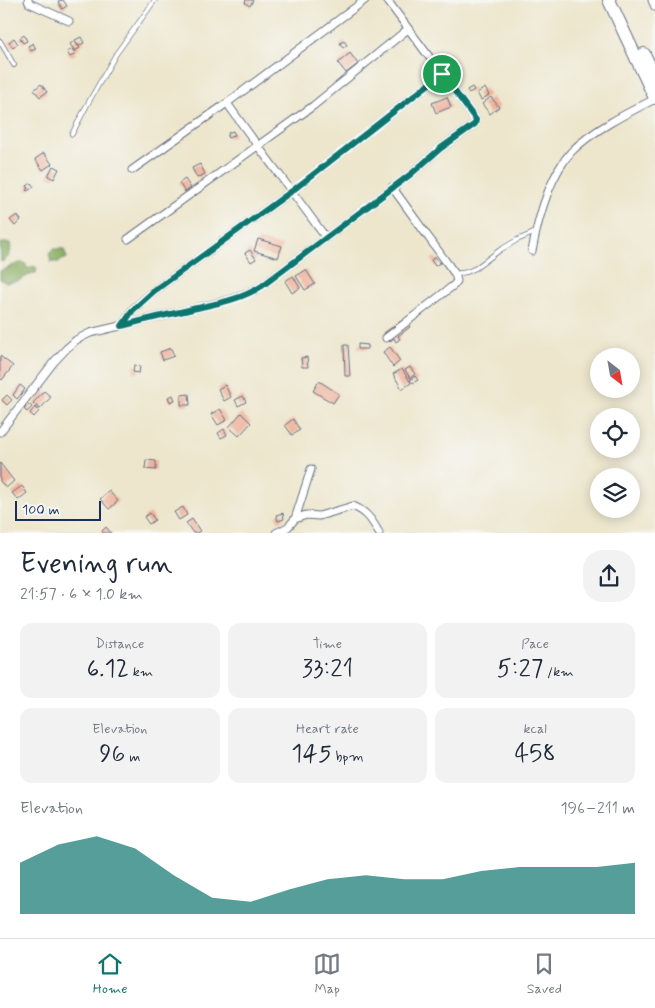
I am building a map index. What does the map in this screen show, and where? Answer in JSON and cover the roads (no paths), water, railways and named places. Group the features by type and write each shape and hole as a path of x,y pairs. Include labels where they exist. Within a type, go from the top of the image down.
{"highway":[{"path":"609,0 655,98"},
{"path":"618,0 655,77"}],"street":[{"path":"28,0 29,3 69,21"},
{"path":"132,170 227,103 365,0"},
{"path":"0,432 53,363 76,340 90,333 218,303 251,293 475,124 476,120 387,0"},
{"path":"652,0 655,7"},
{"path":"128,240 313,106 408,29"},
{"path":"122,326 133,310 154,291 292,191 442,74"},
{"path":"532,251 536,232 552,184 562,164 571,152 586,139 655,98"},
{"path":"227,103 326,238"},
{"path":"386,338 457,281 455,274 392,187"},
{"path":"276,533 288,527 295,519 311,469"},
{"path":"295,519 306,515 318,516 353,506 372,519 379,533"}],"lane":[{"path":"72,134 116,54 155,0"},
{"path":"0,41 14,65"},
{"path":"455,274 476,268 500,250 536,232"}]}
